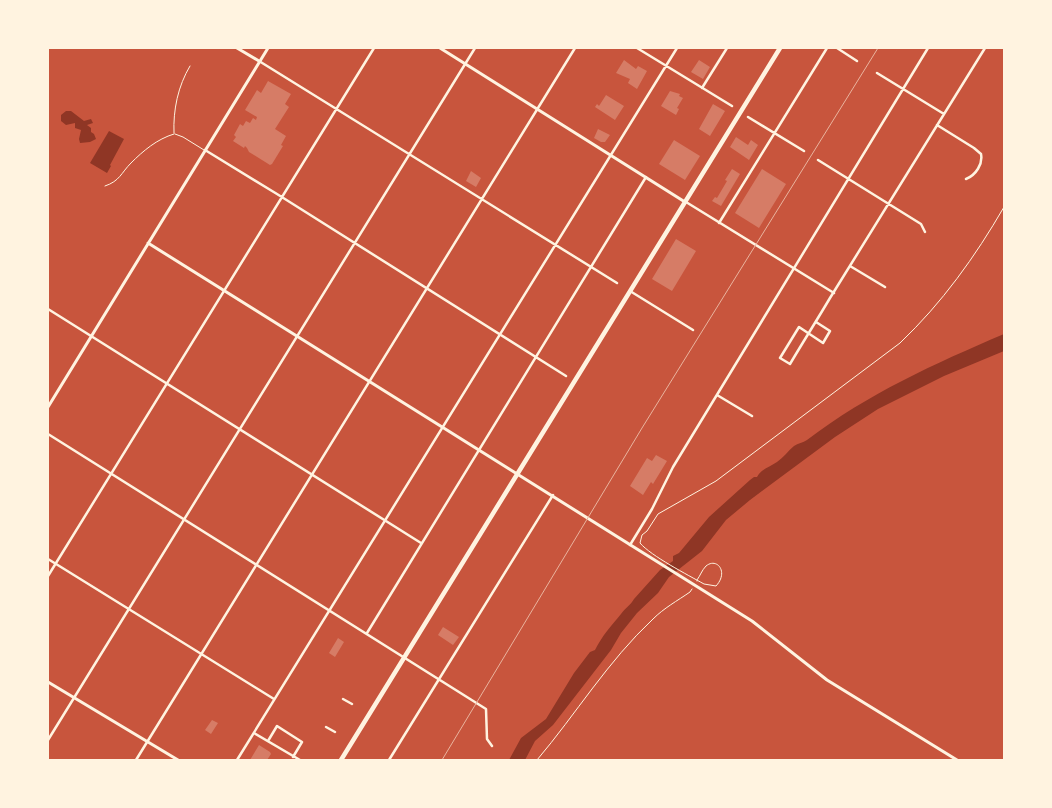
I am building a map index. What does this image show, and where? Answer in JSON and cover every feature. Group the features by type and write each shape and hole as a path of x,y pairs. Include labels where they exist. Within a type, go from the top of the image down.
{"highway":[{"path":"341,760 780,48"}],"street":[{"path":"237,48 617,283"},
{"path":"48,407 268,48"},
{"path":"48,576 374,48"},
{"path":"440,48 719,224 834,293"},
{"path":"48,740 475,48"},
{"path":"136,760 575,48"},
{"path":"637,48 732,106"},
{"path":"238,760 677,48"},
{"path":"702,88 727,48"},
{"path":"719,224 827,48"},
{"path":"836,48 858,61"},
{"path":"630,545 652,509 673,467 847,178 928,48"},
{"path":"816,322 830,331 823,343 809,334 799,327 780,358 790,364 809,334 816,322 834,293 850,266 984,48"},
{"path":"877,73 944,114"},
{"path":"748,117 804,151"},
{"path":"937,125 981,154 979,168 971,177 966,179"},
{"path":"205,150 566,376"},
{"path":"818,160 921,224 925,232"},
{"path":"367,633 646,177"},
{"path":"148,243 752,621 827,680 957,760"},
{"path":"850,266 884,287"},
{"path":"630,292 693,330"},
{"path":"48,309 421,543"},
{"path":"717,395 752,416"},
{"path":"48,434 440,678 486,709 487,739 492,746"},
{"path":"389,760 553,496"},
{"path":"48,559 274,699"},
{"path":"48,682 178,760"},
{"path":"343,699 352,704"},
{"path":"268,741 277,726 302,742 293,757"},
{"path":"326,727 335,732"},
{"path":"254,733 300,760"}],"lane":[{"path":"174,134 174,113 182,79 190,66"},
{"path":"105,186 114,183 131,163 160,139 174,134 205,150"}],"path":[{"path":"537,760 642,629 670,604 690,592 706,567 712,564 719,566 722,574 720,582 716,586 704,584 652,552 644,547 640,543 642,535 647,531 658,514 716,481 892,350 910,334 948,292 974,257 1004,207"}],"shaded area":[{"path":"66,111 71,111 84,121 91,119 93,123 87,125 91,128 91,132 96,139 80,143 81,130 75,128 75,123 66,125 61,121 61,115"},
{"path":"109,131 124,139 107,173 90,163"},
{"path":"1004,334 1004,351 944,376 878,409 835,437 726,520 702,551 669,577 658,593 637,613 553,725 535,741 525,760 509,760 521,738 546,719 574,673 590,652 595,650 634,599 660,570 673,561 673,556 679,553 709,517 750,480 757,477 763,470 779,460 794,446 805,441 830,423 878,394 927,368"}],"building":[{"path":"624,60 636,69 638,66 647,71 637,89 628,83 630,79 616,73"},
{"path":"699,60 710,67 703,79 691,72"},
{"path":"268,81 291,94 285,104 289,107 275,129 286,136 281,145 283,146 270,165 249,152 245,146 244,148 233,141 240,124 243,126 246,121 250,123 253,118 256,120 257,117 245,110 257,90 261,93"},
{"path":"670,91 680,94 679,96 683,98 677,108 679,109 676,115 661,106"},
{"path":"606,95 624,106 615,120 595,107 597,104 599,106"},
{"path":"713,104 725,111 710,136 699,129"},
{"path":"598,129 610,135 605,142 594,138"},
{"path":"736,137 748,145 751,140 758,145 749,160 730,147"},
{"path":"674,140 700,156 685,180 659,164"},
{"path":"732,169 740,174 721,206 712,201 715,197 717,198"},
{"path":"762,169 786,184 759,228 735,213"},
{"path":"471,171 481,178 476,187 466,181"},
{"path":"676,239 696,251 672,291 652,279"},
{"path":"656,455 667,461 653,484 651,482 643,495 630,486 647,458 652,461"},
{"path":"443,627 459,637 453,645 438,635"},
{"path":"338,638 344,642 335,657 329,653"},
{"path":"212,720 218,723 211,734 205,730"},
{"path":"259,745 271,754 267,760 250,760"}],"railway":[{"path":"442,760 642,428 878,48"}]}
